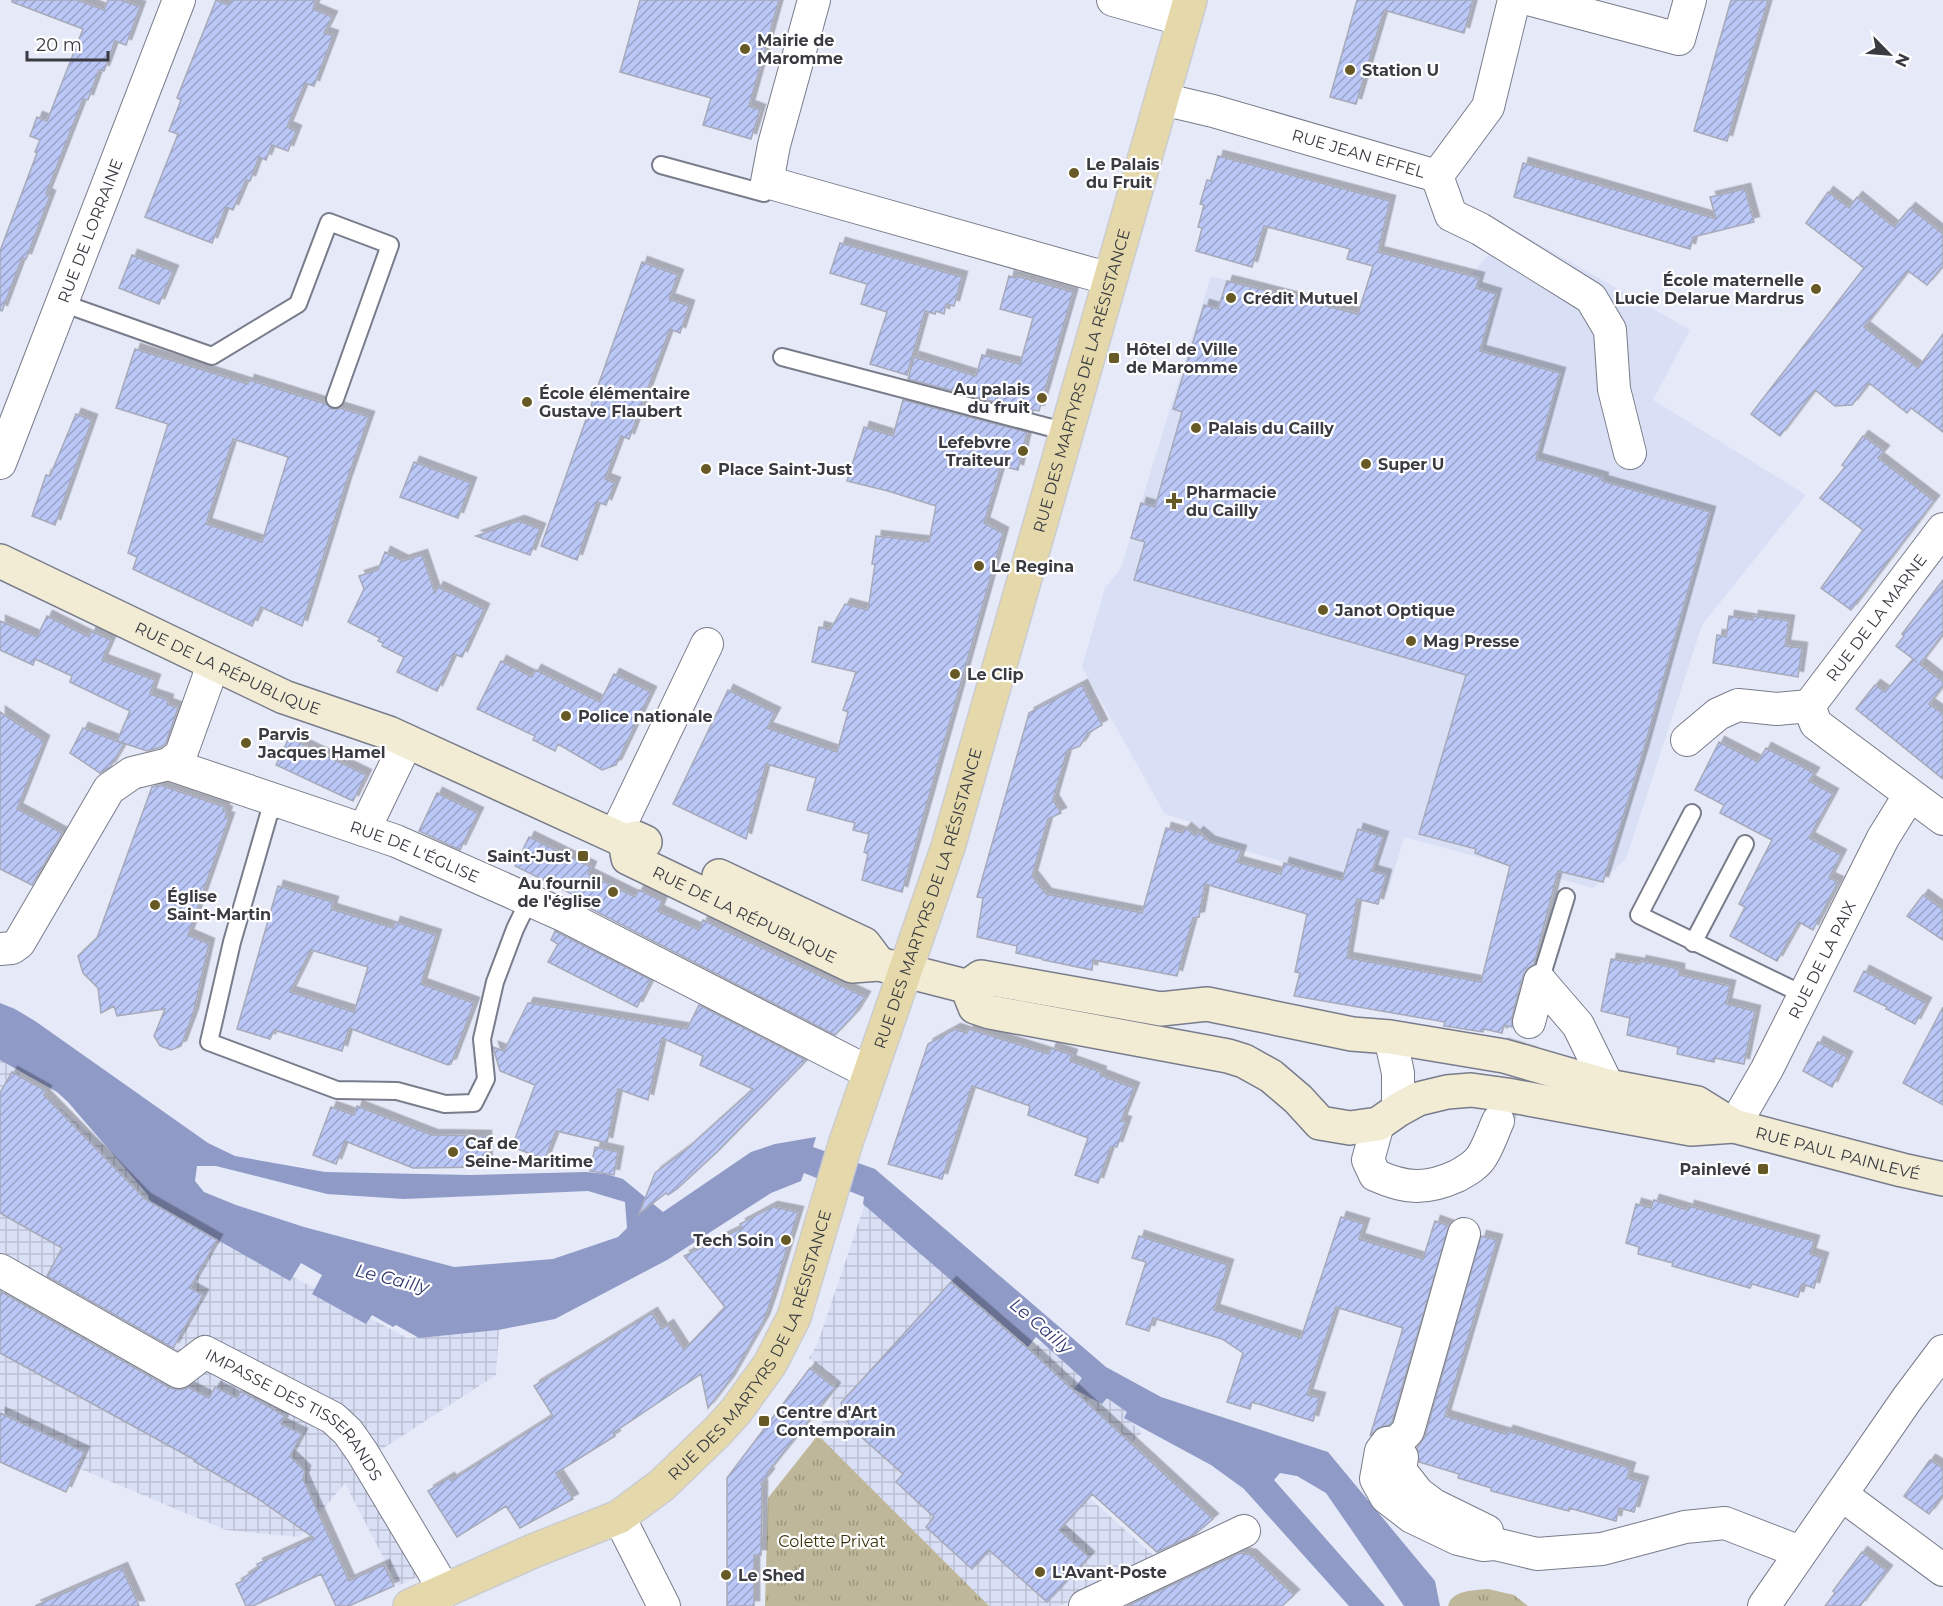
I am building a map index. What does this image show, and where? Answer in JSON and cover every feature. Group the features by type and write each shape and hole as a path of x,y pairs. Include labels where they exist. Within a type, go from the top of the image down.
{"main road":[{"name":"RUE DES MARTYRS DE LA RÉSISTANCE","path":"410,1606 533,1551 619,1517 662,1485 736,1411 770,1364 794,1317 841,1158 870,1073 893,967 948,847 1187,10"}],"street":[{"name":"RUE DE LORRAINE","path":"0,463 179,0"},
{"path":"814,0 774,145 767,182 1110,279"},
{"path":"1113,0 1187,10"},
{"name":"RUE JEAN EFFEL","path":"1162,99 1214,111 1437,176 1488,107 1514,0"},
{"path":"1532,0 1679,39 1690,0"},
{"path":"1437,176 1451,215 1480,229 1591,298 1610,330 1614,389 1630,453"},
{"name":"RUE DE LA MARNE","path":"1809,706 1943,529"},
{"name":"RUE DE LA RÉPUBLIQUE","path":"0,561 289,699 389,733 620,838 636,838 864,944 893,967"},
{"path":"620,838 707,644"},
{"path":"10,946 110,789 132,773 169,764 181,754 208,680 212,662"},
{"path":"1687,740 1718,714 1738,705 1777,709 1809,706 1816,724 1909,796 1943,819"},
{"path":"364,830 406,741"},
{"name":"RUE DE L'ÉGLISE","path":"169,764 396,841 565,916 870,1073"},
{"name":"RUE DE LA PAIX","path":"1734,1126 1767,1070 1883,838 1909,796"},
{"path":"893,967 967,987"},
{"path":"967,987 981,976 1147,1008 1173,1009 1208,1004 1352,1034 1390,1037 1504,1056 1608,1086 1697,1103 1734,1126"},
{"path":"1528,1022 1540,981"},
{"path":"1540,981 1578,1025 1608,1086"},
{"path":"967,987 975,1007 990,1012 1228,1056 1244,1061 1271,1076 1298,1099 1320,1123 1350,1128 1388,1117 1418,1099 1447,1092 1471,1090 1691,1129 1734,1126"},
{"path":"1165,1045 1173,1009"},
{"path":"1390,1037 1398,1072 1388,1117 1368,1160 1375,1175 1393,1183 1437,1185 1467,1171 1482,1157 1498,1121"},
{"name":"RUE PAUL PAINLEVÉ","path":"1734,1126 1943,1179"},
{"path":"1464,1234 1408,1431 1397,1442 1387,1443 1381,1450 1376,1479 1386,1497 1412,1517 1458,1539 1483,1545 1495,1544 1537,1554 1602,1549 1684,1527 1725,1523 1800,1552"},
{"name":"IMPASSE DES TISSERANDS","path":"0,1270 179,1372 205,1352 333,1418 348,1432 362,1452 445,1591"},
{"path":"1764,1606 1943,1352"},
{"path":"1402,1457 1400,1470 1418,1493 1434,1505 1491,1534 1495,1544"},
{"path":"1842,1495 1943,1570"},
{"path":"619,1517 664,1606"},
{"path":"1085,1606 1244,1531"}],"lane":[{"path":"661,165 764,193"},
{"path":"62,303 212,356 298,304 329,222 390,245 335,399"},
{"path":"782,357 1066,432"},
{"path":"282,804 269,814 232,942 209,1042 337,1090 397,1091 445,1104 474,1103 486,1079 482,1040 495,982 515,929 529,900"},
{"path":"1692,813 1639,915 1804,995"},
{"path":"1693,943 1745,843"},
{"path":"1540,981 1566,897"}],"shaded area":[{"path":"1518,232 1690,330 1653,400 1806,495 1702,625 1626,859 1593,888 1404,837 1388,892 1211,841 1194,823 1165,814 1082,667 1105,588 1121,568 1211,276 1358,314 1377,252 1470,276 1490,253 1505,260"},
{"path":"0,1058 204,1229 407,1338 499,1330 496,1375 379,1451 447,1563 398,1586 345,1483 300,1537 226,1530 0,1435"},
{"path":"865,1204 1032,1350 1042,1342 1127,1412 1126,1418 1142,1432 1085,1494 1163,1564 1059,1606 989,1606 818,1435 838,1381 809,1358 817,1345"}],"green space":[{"name":"Colette Privat","path":"818,1435 989,1606 765,1606 768,1498"},
{"path":"1488,1589 1514,1595 1528,1606 1448,1606 1454,1596"}],"water":[{"name":"Le Cailly","path":"0,1003 35,1021 208,1143 235,1156 325,1172 471,1175 586,1172 606,1174 623,1179 663,1212 751,1152 775,1144 816,1137 813,1147 875,1169 1106,1367 1161,1397 1328,1452 1435,1581 1440,1606 1404,1606 1326,1493 1297,1476 1280,1473 1274,1480 1385,1606 1349,1606 1244,1489 1211,1465 1124,1418 1127,1412 1107,1398 1102,1404 1074,1389 1082,1378 1036,1337 1028,1347 863,1204 864,1197 804,1173 801,1181 771,1193 667,1260 555,1319 498,1330 419,1338 372,1315 366,1324 312,1294 322,1275 301,1263 290,1281 149,1201 148,1195 68,1102 57,1092 0,1060","holes":["197,1166 216,1166 327,1194 404,1199 588,1191 625,1202 627,1228 618,1237 553,1259 454,1267 304,1227 204,1192 195,1181"]}],"building":[{"path":"12,0 77,0 104,10 108,0 121,0 140,7 126,45 115,41 104,71 99,70 88,100 83,99 46,194 50,196 26,259 22,258 2,311 0,310 0,251 37,153 35,152 40,140 30,136 37,117 47,121 83,29 12,2"},
{"path":"216,0 228,5 231,0 316,0 313,9 332,17 324,33 333,36 314,86 305,83 287,127 296,131 288,151 272,145 266,160 259,157 250,181 246,180 233,210 226,207 212,243 145,217 178,134 169,131 181,100 177,98"},
{"path":"640,0 779,0 749,106 760,110 751,139 703,125 711,98 620,72"},
{"path":"1357,0 1473,0 1464,33 1384,10 1356,104 1330,97"},
{"path":"1731,0 1768,0 1727,141 1694,131"},
{"path":"1218,156 1390,201 1378,252 1479,278 1476,288 1496,294 1480,351 1560,373 1536,459 1603,478 1602,481 1710,512 1643,752 1603,882 1558,871 1534,964 1523,976 1512,1017 1512,1027 1504,1025 1502,1033 1484,1029 1483,1032 1444,1026 1445,1022 1294,996 1300,973 1295,972 1307,914 1205,884 1199,917 1193,918 1177,976 1093,960 1092,970 1016,953 1017,946 977,937 983,898 977,897 1029,713 1082,685 1102,725 1088,733 1080,746 1067,751 1053,800 1061,813 1048,819 1032,876 1046,894 1142,913 1166,828 1182,833 1186,828 1195,836 1198,832 1210,842 1241,851 1237,862 1281,874 1284,863 1342,880 1358,829 1383,837 1372,871 1386,875 1378,904 1357,899 1347,958 1481,982 1510,866 1475,853 1476,849 1419,834 1466,675 1134,580 1145,542 1131,538 1141,503 1155,507 1182,412 1173,409 1204,305 1218,309 1227,281 1358,314 1373,266 1347,259 1350,249 1264,226 1252,267 1196,251 1202,228 1198,227 1204,205 1200,204 1207,180 1211,181"},
{"path":"1523,163 1716,219 1710,197 1745,189 1754,222 1693,237 1690,249 1514,197"},
{"path":"1828,192 1849,208 1857,197 1894,227 1910,208 1943,234 1943,266 1927,285 1908,271 1864,327 1918,368 1943,334 1943,432 1911,408 1907,413 1869,383 1852,405 1835,406 1815,390 1780,436 1751,414 1864,268 1806,223"},
{"path":"840,243 962,277 954,306 946,304 944,314 925,311 907,375 870,364 887,312 861,304 867,284 830,273"},
{"path":"132,255 173,271 159,304 119,288"},
{"path":"642,262 678,275 669,299 689,306 680,333 670,329 629,439 621,436 605,479 615,483 606,505 597,502 577,560 541,546"},
{"path":"1009,276 1073,292 1039,411 1033,410 1033,412 908,379 914,357 976,376 982,355 1020,364 1033,318 1000,309"},
{"path":"135,349 248,384 249,380 326,404 332,409 340,408 369,417 302,626 261,607 252,626 133,569 137,557 128,553 168,424 116,408","holes":["233,439 288,457 262,542 206,524"]},
{"path":"903,400 1027,432 1018,470 1001,466 984,523 1003,533 902,892 862,880 868,854 864,852 869,834 853,830 855,823 807,810 816,778 766,764 746,839 673,804 728,690 775,713 767,728 837,752 848,712 843,710 856,672 812,662 819,627 830,630 845,604 868,610 875,564 872,564 876,536 929,542 936,506 847,481 864,427 893,436"},
{"path":"76,414 92,420 55,525 32,516 46,475 50,476"},
{"path":"1863,436 1884,451 1878,458 1934,501 1851,610 1821,588 1863,530 1820,498 1845,467 1842,465"},
{"path":"414,462 471,483 458,518 400,497"},
{"path":"519,521 540,529 530,555 476,536"},
{"path":"385,552 403,561 422,555 435,593 438,587 484,609 462,657 454,654 437,691 397,672 404,657 382,646 383,643 378,641 380,638 348,622 364,589 359,576 378,570"},
{"path":"1943,580 1943,634 1920,664 1943,682 1943,686 1929,704 1943,714 1943,779 1856,709 1875,685 1885,692 1913,659 1917,662 1896,646 1904,636 1902,634"},
{"path":"47,616 89,637 91,631 111,640 102,660 155,680 150,694 168,700 167,704 178,708 166,743 147,751 117,741 130,711 70,682 72,676 35,659 33,665 0,650 0,621 37,637"},
{"path":"1729,616 1753,620 1753,616 1789,621 1785,646 1802,648 1798,677 1713,663 1717,635 1726,637"},
{"name":"Police nationale","path":"501,661 532,677 536,670 600,702 614,674 651,692 616,765 602,770 558,744 555,751 533,740 535,736 477,709"},
{"path":"0,712 44,741 17,809 62,833 32,885 0,869"},
{"path":"83,728 124,744 110,767 100,773 70,753"},
{"path":"289,738 366,775 353,801 276,765"},
{"path":"1719,742 1758,762 1766,748 1814,773 1809,781 1833,794 1809,838 1841,855 1829,878 1838,882 1813,930 1799,922 1777,961 1730,936 1745,907 1739,904 1772,840 1720,813 1724,805 1695,790"},
{"name":"Église Saint-Martin","path":"160,785 225,807 223,810 227,812 225,817 229,818 188,935 209,944 193,1014 181,1046 171,1050 160,1046 154,1036 165,1009 117,1016 114,1006 101,1013 98,988 83,973 78,956 97,938 152,787"},
{"path":"437,793 478,813 460,850 419,831"},
{"path":"529,837 591,867 588,874 635,897 639,890 662,901 658,911 699,930 703,920 865,997 854,1015 835,1035 572,899 574,895 515,866"},
{"path":"278,886 333,902 331,909 393,928 395,922 436,935 421,984 474,1003 451,1064 448,1065 349,1028 342,1051 274,1030 270,1039 237,1029","holes":["311,950 368,967 354,1012 290,992"]},
{"path":"1923,895 1943,910 1943,940 1907,916"},
{"path":"555,931 651,980 637,1007 548,962 558,944 551,940"},
{"path":"1611,959 1640,964 1641,961 1679,969 1679,975 1730,986 1726,1004 1755,1011 1744,1064 1715,1058 1714,1062 1677,1054 1678,1047 1627,1035 1630,1018 1601,1011"},
{"path":"1864,971 1926,1003 1915,1024 1854,991"},
{"path":"528,1003 687,1029 699,1005 804,1059 803,1064 717,1152 677,1189 668,1195 666,1193 639,1214 655,1173 688,1148 753,1089 700,1065 703,1056 662,1038 648,1100 618,1089 607,1143 556,1131 545,1159 512,1147 535,1085 500,1071 493,1047 504,1051"},
{"path":"1943,1007 1943,1105 1903,1083"},
{"path":"955,1029 967,1033 969,1029 1049,1054 1051,1048 1072,1055 1070,1061 1101,1072 1100,1075 1134,1088 1121,1121 1126,1122 1117,1147 1111,1146 1098,1183 1075,1175 1088,1138 1028,1115 1030,1106 972,1086 942,1179 888,1164 928,1044"},
{"path":"1818,1042 1847,1057 1832,1087 1803,1071"},
{"path":"12,1072 46,1091 44,1095 145,1199 217,1240 190,1288 203,1295 173,1348 47,1276 62,1248 0,1213 0,1093"},
{"path":"357,1106 432,1135 486,1136 487,1167 413,1168 345,1141 336,1164 313,1155 331,1107 354,1115"},
{"path":"595,1147 618,1152 614,1175 590,1171"},
{"path":"1654,1200 1688,1210 1689,1206 1814,1241 1810,1254 1823,1258 1814,1288 1802,1284 1798,1297 1752,1284 1750,1288 1638,1254 1639,1247 1626,1243 1636,1204 1651,1208"},
{"path":"772,1207 798,1212 771,1300 764,1320 729,1381 708,1408 701,1374 613,1433 615,1436 556,1473 573,1499 520,1528 506,1506 457,1537 428,1491 449,1478 451,1481 553,1416 534,1386 652,1313 662,1329 668,1325 684,1350 725,1307 684,1256 742,1228 740,1224"},
{"path":"1341,1217 1364,1224 1359,1239 1423,1259 1435,1221 1449,1226 1392,1422 1378,1428 1370,1436 1403,1328 1336,1307 1307,1395 1320,1398 1313,1421 1252,1402 1250,1409 1227,1402 1243,1353 1222,1339 1153,1318 1149,1331 1126,1324 1146,1262 1132,1258 1139,1236 1228,1265 1214,1310 1301,1338"},
{"path":"1481,1236 1497,1240 1445,1416 1506,1434 1508,1431 1630,1468 1627,1478 1643,1482 1634,1512 1619,1508 1616,1521 1569,1508 1569,1511 1491,1491 1491,1488 1458,1478 1459,1474 1419,1462 1417,1448 1425,1436"},
{"path":"951,1282 1032,1352 1213,1519 1194,1535 1157,1552 1092,1494 1059,1530 1089,1557 1047,1602 989,1550 972,1569 926,1527 934,1517 896,1482 903,1474 850,1427 841,1403"},
{"path":"0,1291 170,1388 180,1390 188,1387 209,1398 215,1387 237,1398 241,1391 285,1416 281,1424 302,1434 290,1456 305,1471 303,1479 349,1581 384,1565 394,1586 349,1606 336,1606 321,1574 253,1606 246,1606 236,1584 259,1568 257,1564 314,1538 257,1498 195,1460 0,1353"},
{"path":"810,1368 835,1388 767,1473 769,1474 761,1484 761,1555 754,1555 754,1606 727,1606 727,1478"},
{"path":"0,1413 84,1452 66,1492 0,1462"},
{"path":"1930,1460 1943,1468 1943,1495 1929,1514 1904,1496"},
{"path":"1862,1552 1887,1571 1860,1606 1825,1606 1835,1593 1833,1591"},
{"path":"1240,1553 1251,1555 1294,1595 1282,1606 1127,1606"},
{"path":"122,1568 139,1606 35,1606"}],"tunnel":[{"path":"1499,1118 1529,1022"}],"place":[{"name":"Mairie de Maromme","path":"745,49"},
{"name":"Station U","path":"1350,70"},
{"name":"Le Palais du Fruit","path":"1074,173"},
{"name":"École maternelle Lucie Delarue Mardrus","path":"1816,289"},
{"name":"Crédit Mutuel","path":"1231,298"},
{"name":"Hôtel de Ville de Maromme","path":"1114,358"},
{"name":"Au palais du fruit","path":"1042,398"},
{"name":"École élémentaire Gustave Flaubert","path":"527,402"},
{"name":"Palais du Cailly","path":"1196,428"},
{"name":"Lefebvre Traiteur","path":"1023,451"},
{"name":"Super U","path":"1366,464"},
{"name":"Place Saint-Just","path":"706,469"},
{"name":"Pharmacie du Cailly","path":"1174,501"},
{"name":"Le Regina","path":"979,566"},
{"name":"Janot Optique","path":"1323,610"},
{"name":"Mag Presse","path":"1411,641"},
{"name":"Le Clip","path":"955,674"},
{"name":"Police nationale","path":"566,716"},
{"name":"Parvis Jacques Hamel","path":"246,743"},
{"name":"Saint-Just","path":"583,856"},
{"name":"Au fournil de l'église","path":"613,892"},
{"name":"Église Saint-Martin","path":"155,905"},
{"name":"Caf de Seine-Maritime","path":"453,1152"},
{"name":"Painlevé","path":"1763,1169"},
{"name":"Tech Soin","path":"786,1240"},
{"name":"Centre d'Art Contemporain","path":"764,1421"},
{"name":"L'Avant-Poste","path":"1040,1572"},
{"name":"Le Shed","path":"726,1575"}]}
